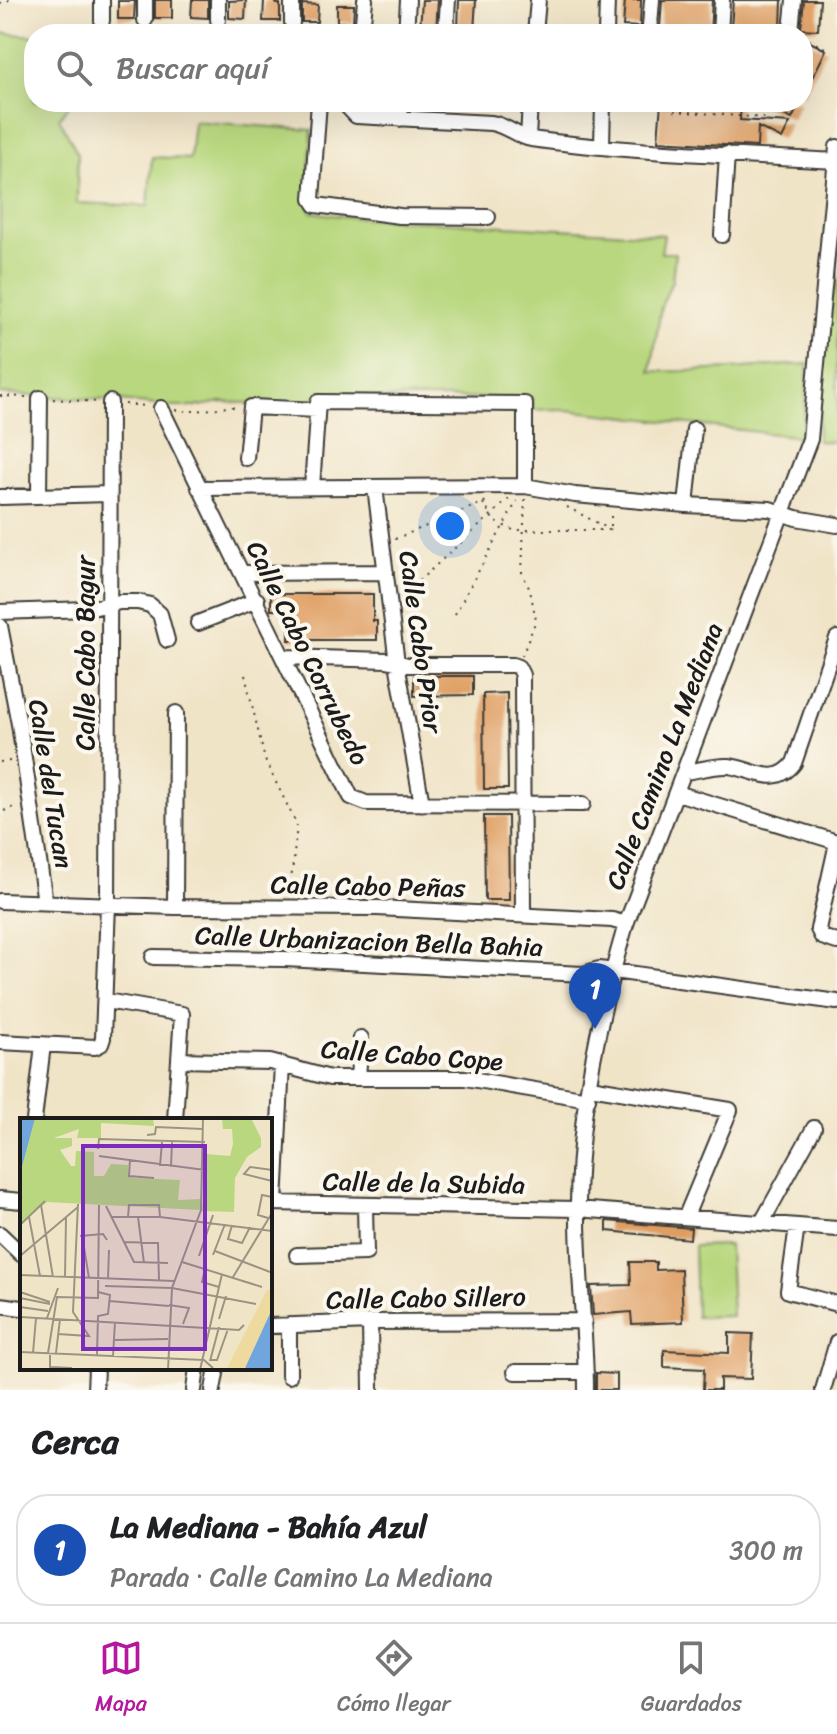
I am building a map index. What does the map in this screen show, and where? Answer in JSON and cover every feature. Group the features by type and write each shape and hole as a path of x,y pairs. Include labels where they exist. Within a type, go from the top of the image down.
{"street":[{"path":"102,0 102,21"},
{"path":"145,0 145,20"},
{"path":"218,0 218,20"},
{"path":"292,0 292,23"},
{"path":"363,22 365,0"},
{"path":"407,24 408,0"},
{"path":"446,24 448,0"},
{"path":"536,24 538,0"},
{"path":"606,24 607,0"},
{"path":"650,24 652,0"},
{"path":"721,24 722,0"},
{"path":"792,24 794,0"},
{"path":"318,112 312,199 316,205 400,216 488,217"},
{"path":"352,112 356,116 501,125 528,138 602,146 836,161"},
{"path":"400,112 400,119"},
{"path":"528,138 529,112"},
{"path":"602,146 603,112"},
{"name":"Calle Camino La Mediana","path":"586,1390 577,1209 589,1093 611,977 626,924 810,439 837,147"},
{"path":"722,235 727,154"},
{"path":"39,496 40,398"},
{"name":"Calle Cabo Bagur","path":"43,1045 98,1046 103,1038 108,904 110,402"},
{"path":"246,458 251,407 525,404 525,486"},
{"path":"312,487 318,406"},
{"name":"Calle Cabo Corrubedo","path":"161,408 351,797 366,803 583,804"},
{"path":"686,505 694,429"},
{"path":"199,488 525,486 575,495 770,509 796,518 837,525"},
{"name":"Calle Cabo Prior","path":"375,487 397,663 422,804"},
{"path":"0,497 109,494"},
{"path":"243,573 386,572"},
{"path":"198,623 257,600"},
{"path":"0,612 64,611 138,602 150,605 160,614 167,640"},
{"name":"Calle del Tucan","path":"0,626 19,724 45,902"},
{"path":"685,772 716,766 776,776 789,769 837,638"},
{"path":"285,657 518,667 522,675 523,914"},
{"path":"175,907 176,713"},
{"path":"677,793 837,842 819,934 837,942"},
{"name":"Calle Cabo Peñas","path":"0,901 175,907 377,908 523,914 612,920 626,924"},
{"name":"Calle Urbanizacion Bella Bahia","path":"153,957 284,959 583,974 599,969 611,977 837,1002"},
{"path":"106,1001 182,1014 175,1118"},
{"path":"358,1077 361,1038"},
{"path":"0,1042 43,1045 34,1118"},
{"name":"Calle Cabo Cope","path":"180,1060 282,1064 317,1076 465,1078 730,1110 686,1216"},
{"name":"Calle Cabo Cope","path":"272,1203 273,1125 282,1064"},
{"path":"762,1222 814,1128"},
{"path":"0,1199 20,1201"},
{"name":"Calle de la Subida","path":"272,1203 577,1209 837,1229"},
{"path":"297,1255 366,1253 365,1206"},
{"path":"797,1226 788,1291 837,1304"},
{"path":"0,1234 20,1253"},
{"path":"0,1305 20,1308"},
{"name":"Calle Cabo Sillero","path":"272,1326 584,1321"},
{"path":"370,1322 371,1390"},
{"path":"289,1325 289,1376"},
{"path":"823,1390 837,1342"},
{"path":"95,1390 96,1370"},
{"path":"194,1390 197,1370"},
{"path":"213,1390 217,1370"},
{"path":"515,1372 586,1372"}],"path":[{"path":"0,3 9,0"},
{"path":"813,42 825,48"},
{"path":"687,112 765,118 768,112"},
{"path":"0,396 110,402 183,411 251,407"},
{"path":"482,486 483,503 490,515 503,527 524,529 611,530 611,498"},
{"path":"391,606 525,486"},
{"path":"455,614 525,486"},
{"path":"518,667 536,620 530,590 522,573 525,486"},
{"path":"383,544 497,497"},
{"path":"245,675 265,760 297,825 292,873 283,907"},
{"path":"0,818 6,809 31,805"}],"green space":[{"path":"0,33 24,35 24,112 64,112 59,118 78,154 77,203 148,206 152,157 190,159 194,121 312,130 307,201 311,212 349,217 664,235 661,253 675,253 672,281 661,307 651,371 808,364 802,437 558,409 534,410 532,398 313,398 311,406 221,402 173,407 0,394"},
{"path":"837,214 837,442 817,441"},
{"path":"729,1245 732,1316 696,1317 694,1246"}],"building":[{"path":"155,0 172,0 172,18 155,18"},
{"path":"192,0 208,0 208,18 191,17"},
{"path":"246,0 245,19 229,18 229,1"},
{"path":"264,0 276,0 276,4 280,4 280,21 263,21"},
{"path":"422,0 438,0 436,24 420,24"},
{"path":"459,0 476,0 474,24 458,24"},
{"path":"625,0 641,0 640,24 623,24"},
{"path":"662,0 712,0 711,24 660,24"},
{"path":"733,0 782,0 781,24 731,24"},
{"path":"804,0 820,0 818,30 813,30 813,24 802,24"},
{"path":"118,1 135,1 134,19 118,19"},
{"path":"302,4 318,5 317,22 302,22"},
{"path":"337,5 354,5 353,23 337,22"},
{"path":"813,44 826,50 813,77"},
{"path":"660,112 740,112 740,120 790,123 782,139 758,127 757,147 658,141"},
{"path":"778,112 795,112 792,119"},
{"path":"271,594 373,594 377,640 289,640 290,610 271,610"},
{"path":"414,676 473,676 473,695 414,696"},
{"path":"507,693 508,789 484,789 483,694"},
{"path":"484,816 508,816 509,900 485,900"},
{"path":"607,1221 691,1228 690,1239 607,1231"},
{"path":"630,1262 656,1262 656,1270 681,1269 683,1322 632,1324 631,1312 593,1315 591,1286 631,1285"},
{"path":"729,1333 753,1334 751,1379 720,1378 720,1390 703,1390 704,1369 664,1367 664,1350 729,1353"},
{"path":"596,1373 617,1374 617,1390 596,1390"}],"place":[{"name":"La Mediana - Bahía Azul","path":"595,1029"}]}
